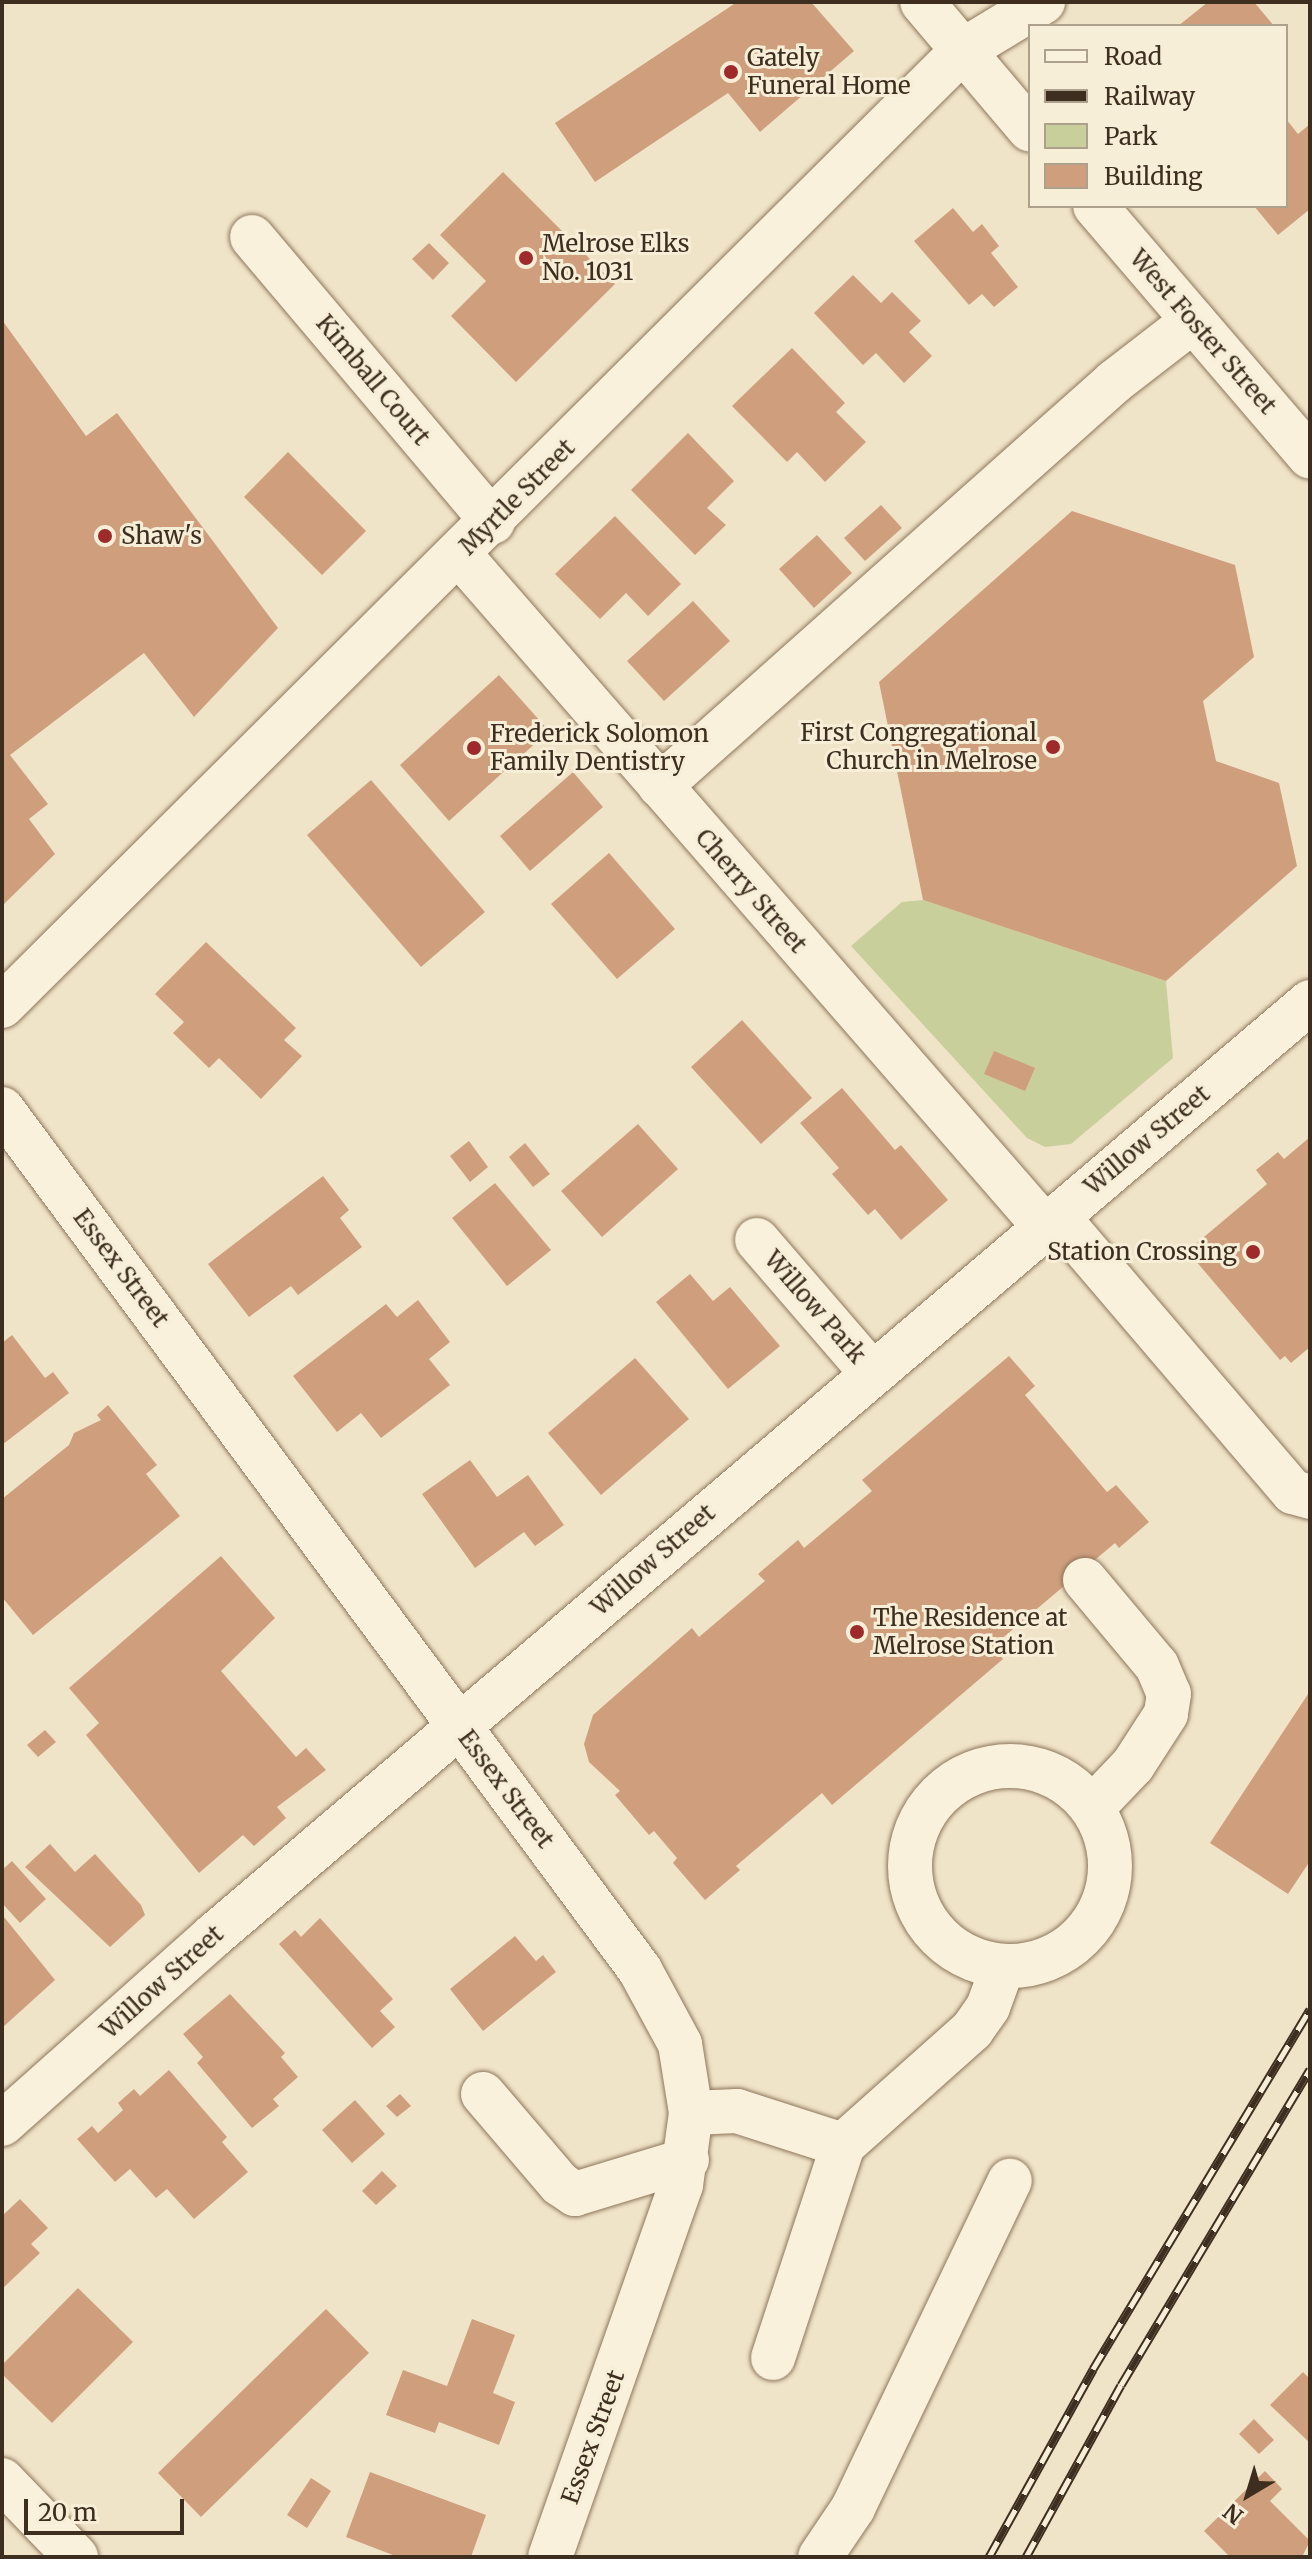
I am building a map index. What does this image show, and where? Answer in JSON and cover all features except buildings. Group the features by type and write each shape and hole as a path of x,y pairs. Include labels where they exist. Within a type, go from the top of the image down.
{"street":[{"path":"922,2 1028,128"},
{"name":"Myrtle Street","path":"2,1006 493,522 962,51 1043,2"},
{"name":"West Foster Street","path":"1097,208 1310,457"},
{"name":"Kimball Court","path":"252,237 493,522"},
{"path":"660,786 1114,382 1193,321"},
{"name":"Cherry Street","path":"459,554 660,786 1293,1492 1310,1497"},
{"name":"Willow Street","path":"2,2124 459,1726 1310,1002"},
{"name":"Essex Street","path":"2,1109 661,2002 687,2065 691,2113 687,2160 550,2557"},
{"name":"Willow Park","path":"757,1240 872,1373"},
{"path":"1085,1580 1157,1666 1169,1694 1166,1714 1133,1765 1092,1808"},
{"path":"1018,1765 1055,1777 1092,1808 1109,1854 1100,1911 1060,1953 1003,1966 965,1955 934,1931 923,1915 910,1878 920,1821 945,1789 998,1766 1018,1765"},
{"path":"773,2358 843,2145 972,2030 1003,1966"},
{"path":"483,2094 560,2184 575,2194 687,2160"},
{"path":"691,2113 744,2113 843,2145"},
{"path":"820,2557 853,2508 1010,2181"},
{"path":"2,2480 76,2557"}],"green space":[{"path":"923,900 1166,981 1173,1058 1071,1144 1045,1147 1027,1138 851,946 902,902"}],"railway":[{"path":"989,2557 1093,2369 1310,2009"},
{"path":"1026,2557 1121,2385 1310,2069"}],"place":[{"name":"Gately Funeral Home","path":"731,72"},
{"name":"Melrose Elks No. 1031","path":"526,258"},
{"name":"Shaw's","path":"105,536"},
{"name":"First Congregational Church in Melrose","path":"1053,747"},
{"name":"Frederick Solomon Family Dentistry","path":"474,748"},
{"name":"Station Crossing","path":"1253,1252"},
{"name":"The Residence at Melrose Station","path":"857,1632"}]}
